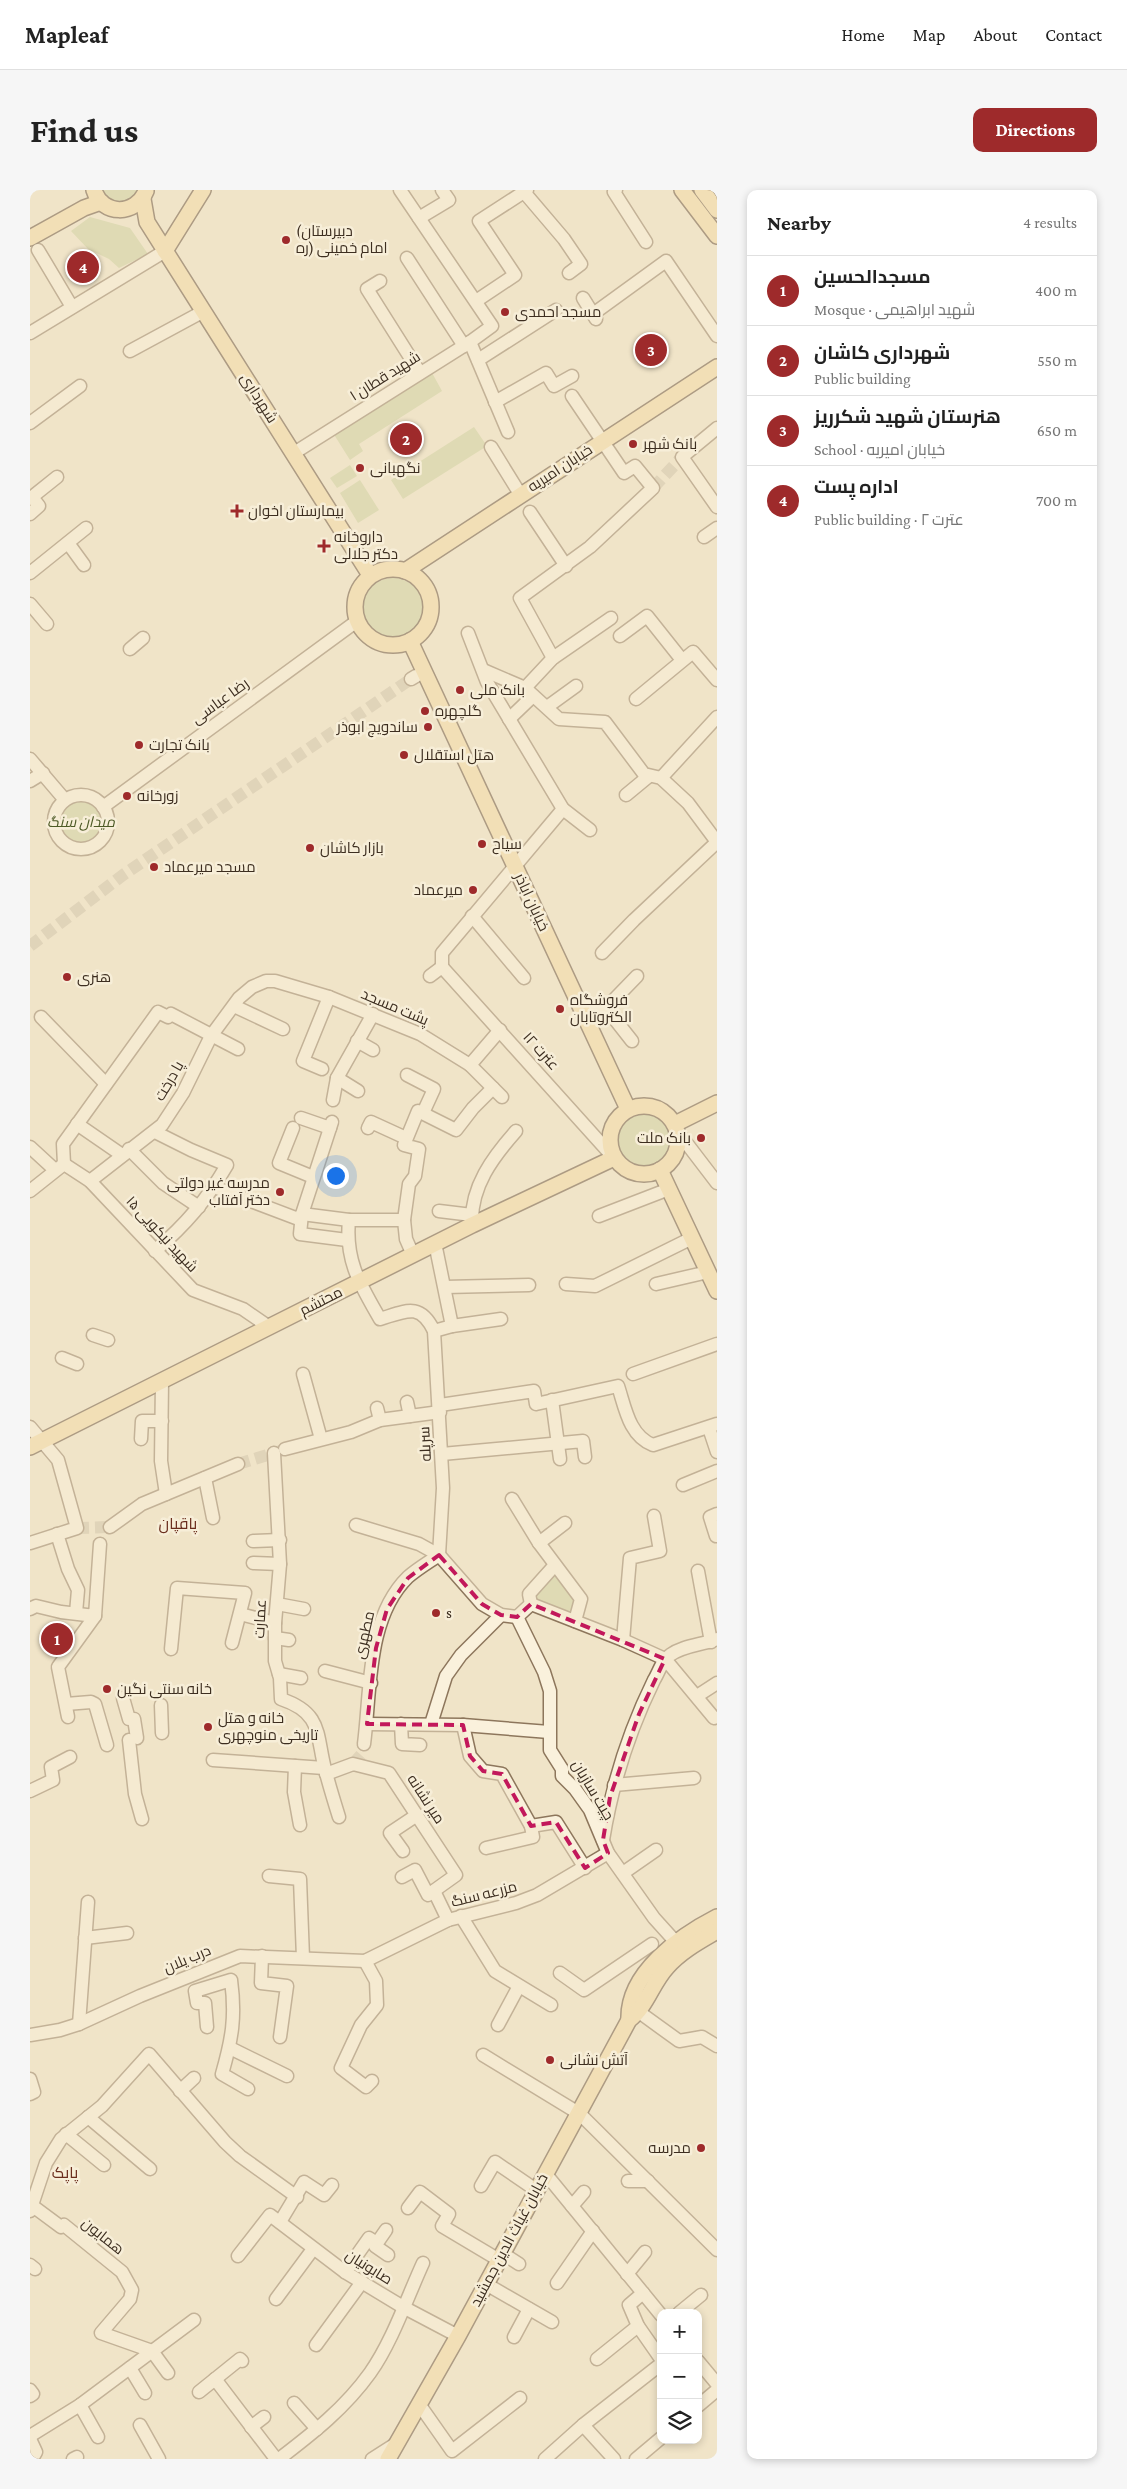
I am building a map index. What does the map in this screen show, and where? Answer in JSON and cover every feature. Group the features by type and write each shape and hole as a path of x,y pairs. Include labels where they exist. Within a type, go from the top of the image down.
{"main road":[{"path":"30,227 78,201 90,190"},
{"path":"165,251 203,190"},
{"path":"682,190 717,236"},
{"path":"702,190 717,210"},
{"path":"122,210 147,222 148,194"},
{"path":"34,244 84,208 97,196 115,210 122,210 134,207 148,194"},
{"name":"شهرداری","path":"147,222 370,575"},
{"name":"خیابان امیریه","path":"405,571 601,441 717,367"},
{"path":"393,568 405,571 416,577 425,586 431,604 428,623 420,634 410,641 398,645 379,642 363,632 357,621 354,609 356,596 361,584 370,575 381,570 393,568"},
{"name":"خیابان اباذر","path":"410,641 420,670 515,866 628,1109"},
{"path":"676,1128 717,1103"},
{"path":"638,1105 654,1107 668,1115 676,1128 677,1150 668,1165 651,1174 635,1173 621,1166 614,1158 610,1148 609,1136 612,1125 619,1115 638,1105"},
{"name":"محتشم","path":"36,1444 435,1244 472,1220 614,1158"},
{"path":"660,1170 717,1291"},
{"name":"خیابان غیاث الدین جمشید","path":"388,2459 458,2336 545,2173 634,2016 689,1932 717,1917"},
{"name":"خیابان غیاث الدین جمشید","path":"634,2016 629,2006 647,1971 676,1950 717,1930"}],"street":[{"path":"400,190 476,301 515,276 478,221 526,191 581,264 569,273"},
{"path":"419,218 449,200 442,190"},
{"path":"616,190 614,192 646,242"},
{"path":"34,244 72,307"},
{"path":"30,333 165,251"},
{"path":"407,258 478,360 508,432"},
{"path":"583,298 594,316 666,261 717,336"},
{"path":"380,281 367,289 420,372"},
{"name":"شهید قطان ۱","path":"294,453 467,344 492,326 476,301"},
{"path":"478,360 556,310"},
{"path":"130,351 204,311"},
{"path":"495,402 546,372 554,386 572,376"},
{"path":"30,424 80,386"},
{"path":"553,658 520,598 590,547 653,488 635,466 624,473 572,396"},
{"path":"716,430 682,457 717,507"},
{"path":"491,447 520,494"},
{"path":"30,514 39,506 32,497 56,477"},
{"path":"530,512 566,566"},
{"path":"30,573 86,528"},
{"path":"704,537 717,528"},
{"path":"68,542 84,565"},
{"path":"30,604 47,624"},
{"path":"620,636 647,616 682,660"},
{"path":"509,719 553,658 611,618"},
{"name":"رضا عباسی","path":"103,807 357,621"},
{"path":"468,633 486,682 563,809 590,830"},
{"path":"130,650 143,638"},
{"path":"636,699 692,652 717,680"},
{"path":"483,670 529,692 559,718 605,722 644,774 655,777 688,802 717,842 634,920 602,953"},
{"path":"547,707 576,686"},
{"path":"626,795 655,777 717,716"},
{"path":"30,759 65,800"},
{"path":"30,781 43,773"},
{"path":"73,796 89,796 103,807 108,824 98,848 68,846 56,832 55,814 65,800 73,796"},
{"path":"430,976 442,967 442,953 563,809"},
{"path":"472,916 524,978"},
{"name":"عترت ۱۲","path":"442,967 614,1158"},
{"path":"583,1011 606,1008 637,976"},
{"name":"پشت مسجد","path":"259,983 275,981 329,996 420,1034 470,1065 497,1093 473,1108 456,1130 423,1113"},
{"name":"پا درخت","path":"90,1181 162,1125 182,1093 211,1036 245,992 259,983"},
{"path":"322,1069 303,1061 329,996"},
{"path":"234,1006 283,1028"},
{"path":"606,1008 632,1041"},
{"path":"30,1191 60,1167 63,1144 158,1012 168,1017 171,1014 238,1049"},
{"path":"333,1100 337,1078 373,1014"},
{"path":"41,1017 106,1084"},
{"path":"470,1065 500,1030"},
{"path":"357,1041 373,1050"},
{"path":"407,1075 434,1089 423,1113 418,1110 404,1145 419,1150 415,1176 409,1184 404,1220 406,1239 413,1255"},
{"path":"337,1078 358,1091"},
{"path":"301,1118 331,1125 301,1217 300,1234 347,1240"},
{"path":"368,1128 371,1122 406,1138"},
{"path":"77,1124 126,1152 163,1183 199,1207"},
{"path":"292,1128 279,1163 313,1177"},
{"path":"676,1128 717,1183"},
{"path":"439,1211 472,1220 476,1194 487,1169 516,1131"},
{"path":"155,1132 227,1165 214,1187 186,1224 155,1251"},
{"name":"شهید نیکویی ۱۵","path":"30,1146 60,1167 90,1181 192,1290 244,1309 269,1327"},
{"path":"214,1187 301,1217 348,1220 404,1220"},
{"path":"599,1216 669,1189"},
{"path":"348,1220 347,1240 352,1264 359,1282 380,1319 408,1310 415,1311 427,1318 434,1332 452,1326 501,1319"},
{"path":"566,1284 595,1286 692,1238"},
{"path":"435,1244 452,1326"},
{"path":"656,1284 708,1272"},
{"path":"445,1287 529,1285"},
{"name":"سرپله","path":"434,1332 440,1408 443,1488 439,1554"},
{"path":"93,1335 108,1340"},
{"path":"633,1374 717,1344"},
{"path":"62,1358 77,1364"},
{"path":"303,1374 321,1439 351,1432 378,1414 410,1416 440,1408 534,1391 536,1404 618,1386 633,1429 646,1442 653,1445 713,1426 717,1452"},
{"path":"162,1381 162,1422 167,1435 161,1469 166,1494"},
{"path":"552,1400 560,1459"},
{"path":"407,1402 410,1416"},
{"path":"141,1439 142,1422 162,1422"},
{"path":"30,1427 36,1444 58,1460 77,1528 30,1543"},
{"name":"عمارت","path":"321,1439 279,1451 280,1564 275,1624 275,1661 279,1674 281,1699 300,1708 317,1728 325,1771"},
{"path":"442,1454 583,1441 585,1457"},
{"path":"110,1527 142,1504 238,1464"},
{"path":"683,1485 717,1471"},
{"path":"205,1478 213,1518"},
{"path":"512,1499 539,1543 581,1598 575,1621"},
{"path":"716,1536 710,1517 717,1514"},
{"path":"623,1640 630,1558 660,1551 654,1516"},
{"path":"539,1543 565,1522"},
{"path":"356,1525 419,1544 439,1554 482,1604 501,1615 517,1617 531,1604"},
{"path":"57,1534 68,1569 78,1590 76,1613"},
{"path":"253,1540 280,1540"},
{"path":"68,1717 58,1667 95,1616 100,1544"},
{"name":"مطهری","path":"364,1744 378,1637 393,1597 408,1578 439,1554"},
{"path":"253,1563 280,1564"},
{"path":"531,1604 529,1594 555,1565"},
{"path":"603,1840 614,1785 639,1714 665,1659 677,1651 714,1641 698,1571"},
{"path":"171,1649 177,1588 245,1593 232,1643"},
{"path":"78,1590 97,1593"},
{"path":"277,1604 304,1610"},
{"path":"531,1604 623,1640 665,1659 714,1718"},
{"path":"30,1609 36,1606 61,1612 95,1616"},
{"path":"240,1614 275,1624"},
{"path":"431,1724 446,1676 461,1655 501,1615"},
{"name":"چیت سازیان","path":"517,1617 544,1672 550,1691 550,1750 562,1769 562,1776 575,1788 590,1810 608,1852 676,1950"},
{"path":"275,1638 289,1640"},
{"path":"325,1671 371,1683"},
{"path":"279,1674 301,1678"},
{"path":"697,1696 717,1683"},
{"path":"124,1698 130,1719 134,1719 135,1794 142,1819"},
{"path":"66,1704 92,1702 95,1704 107,1745"},
{"path":"161,1705 162,1733"},
{"path":"367,1724 463,1725 549,1732"},
{"path":"402,1724 402,1744 420,1745"},
{"path":"463,1725 470,1756 483,1771 502,1774 531,1826 533,1837 486,1848"},
{"path":"30,1791 53,1780 51,1767 70,1757"},
{"path":"213,1760 295,1766 325,1771 339,1817"},
{"name":"میر نشانه","path":"325,1771 352,1764 389,1773 456,1875 431,1893"},
{"path":"295,1766 294,1792 300,1825"},
{"path":"614,1785 694,1778"},
{"path":"403,1851 390,1833 417,1815"},
{"path":"531,1826 556,1822 585,1868"},
{"path":"623,1873 656,1850"},
{"name":"مزرعه سنگ","path":"366,1961 454,1918 527,1900 585,1868 608,1852"},
{"path":"402,1877 415,1870 431,1893 454,1918 495,1971 551,2004"},
{"path":"269,1876 300,1879 303,1958"},
{"path":"79,2024 88,1902"},
{"path":"647,1971 654,1918"},
{"path":"84,1938 127,1933"},
{"path":"560,1973 584,1990 652,1944"},
{"path":"262,1956 261,1984 287,1986 280,2037"},
{"name":"درب یلان","path":"30,2035 60,2030 79,2024 231,1958 262,1956 366,1961"},
{"path":"366,1961 376,1981 377,2005 361,2025 341,2068 369,2084"},
{"path":"203,1970 210,1986"},
{"path":"207,2027 205,2003 197,2003 195,1991 231,1980 235,2005 234,2030 222,2074 248,2089"},
{"path":"498,2025 519,1986"},
{"path":"634,2016 680,2040 702,2037 717,2046"},
{"path":"230,2048 287,2076"},
{"path":"31,2207 46,2163 66,2134 102,2106 149,2054 215,2132 240,2156 296,2197"},
{"path":"483,2055 580,2114 717,2250"},
{"path":"180,2091 194,2078"},
{"path":"30,2079 34,2092 30,2094"},
{"path":"88,2118 150,2169"},
{"path":"66,2134 104,2165"},
{"path":"481,2186 495,2162 536,2190"},
{"path":"545,2173 657,2310"},
{"path":"628,2181 648,2181"},
{"path":"238,2256 296,2197 304,2182 324,2195 332,2185"},
{"path":"408,2208 420,2192 449,2214 442,2226 500,2257 519,2264"},
{"path":"572,2206 584,2192"},
{"name":"همایون","path":"31,2207 61,2227 64,2225 122,2272 132,2290 130,2299 101,2332 152,2352"},
{"name":"صابونیان","path":"275,2219 345,2272 403,2307 458,2336"},
{"path":"386,2230 375,2246 388,2255"},
{"path":"557,2283 592,2231"},
{"path":"345,2272 370,2238 377,2243"},
{"path":"276,2299 313,2249"},
{"path":"627,2274 645,2252"},
{"path":"214,2379 278,2459 339,2410 369,2374 384,2349 423,2263"},
{"path":"316,2345 362,2282"},
{"path":"486,2284 552,2322"},
{"path":"643,2293 629,2305 638,2326 658,2354"},
{"path":"684,2309 701,2295"},
{"path":"514,2337 529,2309"},
{"path":"32,2459 36,2452 30,2438 80,2405 194,2320"},
{"path":"597,2359 638,2326"},
{"path":"152,2352 168,2373"},
{"path":"199,2392 240,2358 242,2361"},
{"path":"702,2365 715,2378"},
{"path":"545,2459 583,2425 657,2367"},
{"path":"130,2368 145,2393"},
{"path":"30,2390 33,2394 30,2396"},
{"path":"702,2403 717,2390"},
{"path":"419,2404 452,2451 520,2398"},
{"path":"294,2403 317,2429"},
{"path":"80,2405 98,2437"},
{"path":"252,2427 264,2417"},
{"path":"583,2425 614,2459"},
{"path":"140,2426 159,2459"},
{"path":"636,2459 657,2441"},
{"path":"372,2459 397,2443"}],"highlighted area":[{"path":"439,1555 482,1604 501,1615 517,1617 531,1604 665,1659 639,1714 610,1797 603,1840 608,1853 585,1868 556,1822 531,1826 502,1774 483,1771 470,1756 463,1725 367,1724 376,1648 387,1609 408,1578"}],"green space":[{"path":"102,190 138,190 130,199 120,202 111,199"},
{"path":"90,217 130,228 148,254 119,268 109,259 88,249 71,231"},
{"path":"431,371 442,391 359,444 363,451 350,460 333,433"},
{"path":"474,427 487,446 403,499 391,480"},
{"path":"350,465 357,476 337,488 330,478"},
{"path":"360,480 379,510 358,523 340,493"},
{"path":"387,578 399,578 415,586 421,596 423,608 421,620 415,630 399,638 387,638 371,630 363,614 363,602 371,586"},
{"name":"میدان سنگ","path":"81,800 93,804 99,810 103,822 99,834 93,840 81,844 69,840 63,834 59,822 63,810 69,804"},
{"path":"639,1114 649,1114 663,1121 670,1135 670,1145 663,1159 649,1166 639,1166 629,1162 622,1155 618,1145 618,1135 622,1125 629,1118"},
{"path":"555,1565 581,1599 575,1621 531,1604 529,1594"}],"tunnel":[{"path":"653,488 682,457"},
{"path":"30,946 123,875 411,679"},
{"path":"238,1464 284,1450"},
{"path":"77,1528 110,1527"},
{"path":"353,1764 361,1755 364,1744"}],"place":[{"name":"(دبیرستان امام خمینی (ره","path":"286,240"},
{"name":"اداره پست","path":"83,267"},
{"name":"مسجد احمدی","path":"505,312"},
{"name":"هنرستان شهید شکرریز","path":"651,350"},
{"name":"شهرداری کاشان","path":"406,439"},
{"name":"بانک شهر","path":"633,444"},
{"name":"نگهبانی","path":"360,468"},
{"name":"بیمارستان اخوان","path":"237,511"},
{"name":"داروخانه دکتر جلالی","path":"324,546"},
{"name":"بانک ملی","path":"460,690"},
{"name":"گلچهره","path":"425,711"},
{"name":"ساندویچ ابوذر","path":"428,727"},
{"name":"بانک تجارت","path":"139,745"},
{"name":"هتل استقلال","path":"404,755"},
{"name":"زورخانه","path":"127,796"},
{"name":"سیاح","path":"482,844"},
{"name":"بازار کاشان","path":"310,848"},
{"name":"مسجد میرعماد","path":"154,867"},
{"name":"میرعماد","path":"473,890"},
{"name":"هنری","path":"67,977"},
{"name":"فروشگاه الکتروتابان","path":"560,1009"},
{"name":"بانک ملت","path":"701,1138"},
{"name":"مدرسه غیر دولتی دختر آفتاب","path":"280,1192"},
{"name":"s","path":"436,1613"},
{"name":"مسجدالحسین","path":"57,1639"},
{"name":"خانه سنتی نگین","path":"107,1689"},
{"name":"خانه و هتل تاریخی منوچهری","path":"208,1727"},
{"name":"آتش نشانی","path":"550,2060"},
{"name":"مدرسه","path":"701,2148"}],"district":[{"name":"پاقپان","path":"178,1523"},
{"name":"پاپک","path":"65,2172"}]}
